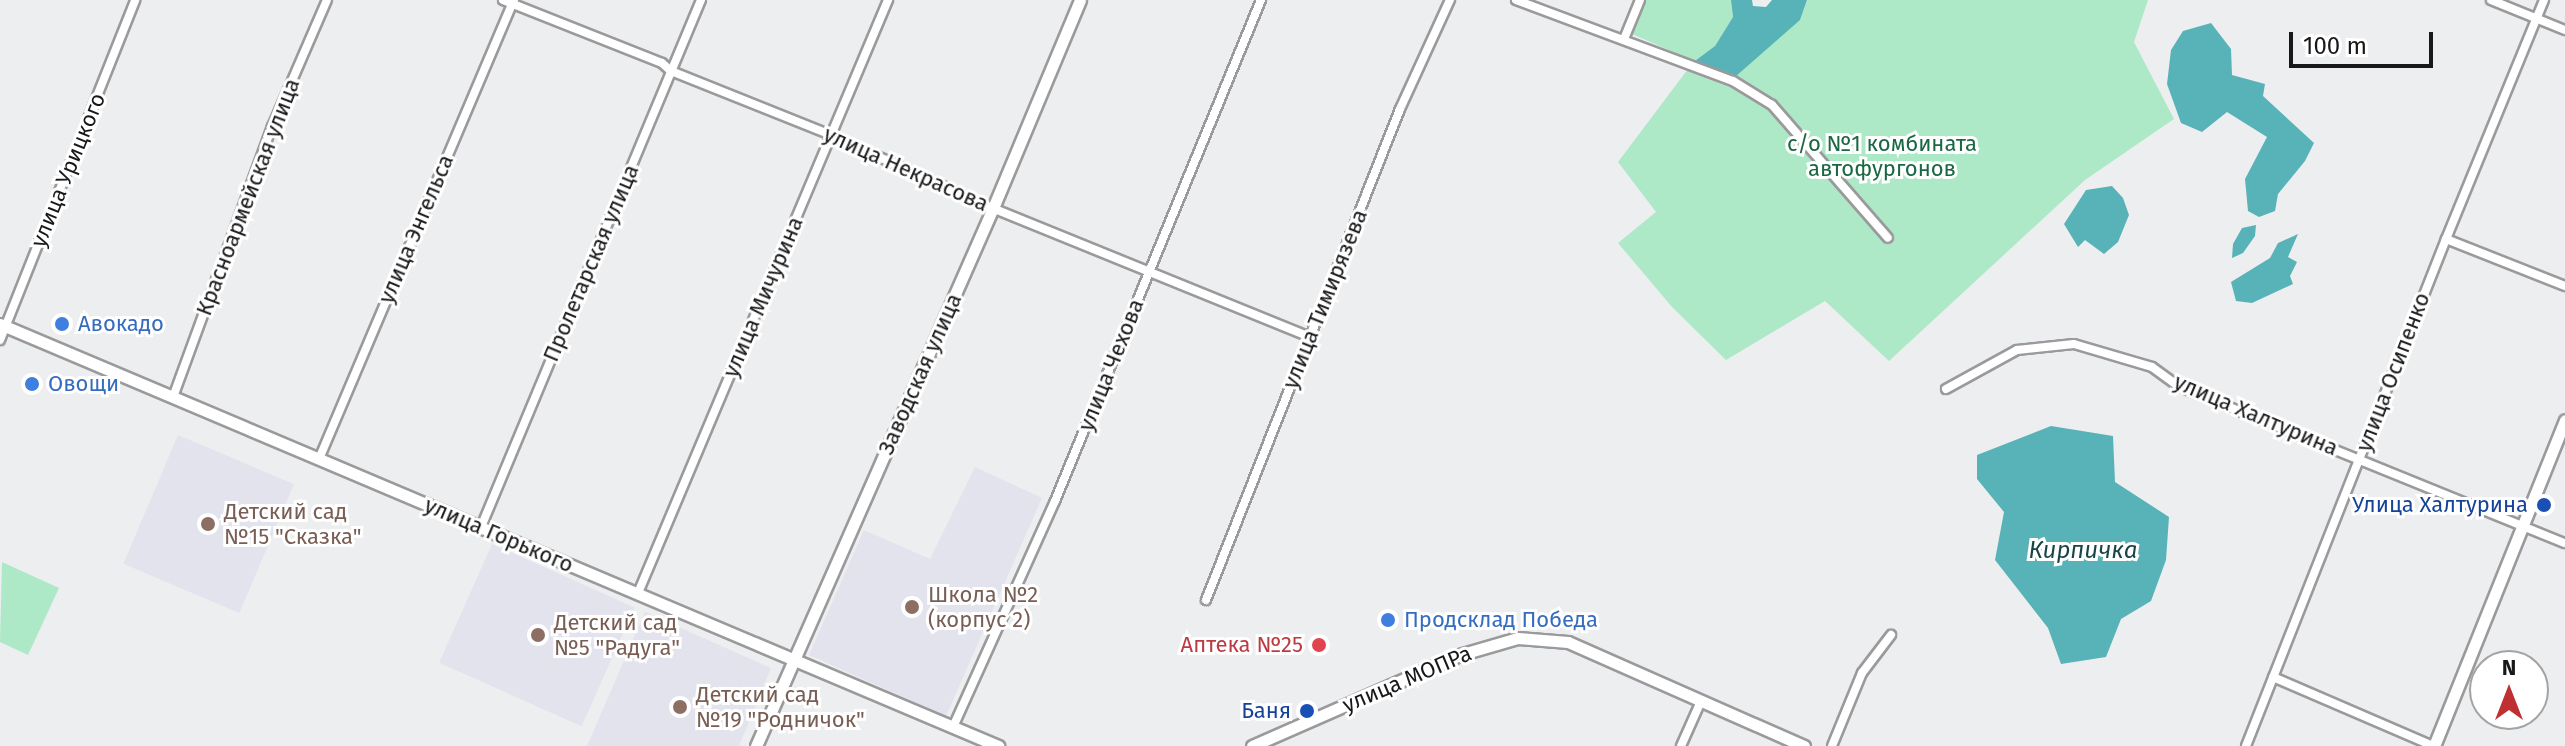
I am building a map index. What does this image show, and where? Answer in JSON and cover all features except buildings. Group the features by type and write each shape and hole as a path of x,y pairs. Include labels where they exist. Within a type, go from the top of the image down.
{"street":[{"name":"улица Урицкого","path":"0,340 3,325 135,0"},
{"name":"Красноармейская улица","path":"173,397 272,127 327,0"},
{"name":"Пролетарская улица","path":"481,527 701,0"},
{"name":"улица Мичурина","path":"638,593 888,0"},
{"name":"Заводская улица","path":"756,746 993,208 1080,0"},
{"name":"улица Чехова","path":"953,727 1055,501 1261,0"},
{"name":"улица Тимирязева","path":"1206,600 1400,109 1450,0"},
{"path":"1516,0 1733,81 1772,105 1888,238"},
{"path":"1624,39 1640,0"},
{"path":"2491,0 2565,30"},
{"name":"улица Осипенко","path":"2246,746 2544,0"},
{"name":"улица Некрасова","path":"510,1 662,63 671,71 831,135 993,208 1310,337"},
{"name":"улица Энгельса","path":"319,459 510,1"},
{"path":"2446,239 2565,286"},
{"name":"улица Горького","path":"3,325 998,746"},
{"name":"улица Халтурина","path":"1946,389 2017,350 2074,344 2152,367 2180,387 2565,543"},
{"path":"2273,677 2434,746 2565,420"},
{"path":"1832,746 1862,673 1891,635"},
{"name":"улица МОПРа","path":"1252,746 1459,655 1518,638 1568,642 1804,746"},
{"path":"1681,746 1701,701"}],"shaded area":[{"name":"Детский сад №15 \"Сказка\"","path":"178,435 294,484 239,613 123,564"},
{"name":"Школа №2 (корпус 2)","path":"975,467 1042,498 946,716 809,655 864,530 930,559"},
{"name":"Детский сад №5 \"Радуга\"","path":"492,544 635,607 582,726 439,663"},
{"name":"Детский сад №19 \"Родничок\"","path":"645,612 771,668 739,746 587,746"}],"green space":[{"name":"с/о №1 комбината автофургонов","path":"1646,0 1731,0 1733,17 1715,46 1800,20 1807,0 2148,0 2134,42 2174,119 2085,180 1889,361 1825,301 1726,360 1672,307 1618,243 1656,212 1618,162 1694,61 1632,34"},
{"path":"2,562 59,588 28,655 0,642"}],"water":[{"path":"1731,0 1752,0 1753,6 1766,7 1772,0 1807,0 1800,20 1735,77 1695,61 1715,46 1733,17"},
{"path":"2211,23 2231,49 2232,75 2265,84 2263,96 2314,143 2305,161 2278,194 2275,211 2259,217 2248,211 2245,179 2267,137 2227,112 2202,132 2181,123 2167,84 2171,50 2183,31"},
{"path":"2112,186 2123,198 2129,215 2118,242 2104,254 2085,240 2078,247 2064,224 2086,190"},
{"path":"2256,225 2255,236 2243,253 2232,258 2233,244 2242,228"},
{"path":"2298,234 2288,257 2297,262 2290,276 2293,284 2252,303 2236,301 2231,282 2270,258 2278,243"},
{"name":"Кирпичка","path":"2051,426 2113,436 2115,482 2169,517 2166,560 2151,601 2121,619 2106,657 2061,664 2048,628 1995,560 2004,512 1977,479 1977,455"}],"place":[{"name":"Авокадо","path":"62,324"},
{"name":"Овощи","path":"32,384"},
{"name":"Улица Халтурина","path":"2544,505"},
{"name":"Детский сад №15 \"Сказка\"","path":"208,524"},
{"name":"Школа №2 (корпус 2)","path":"912,607"},
{"name":"Продсклад Победа","path":"1388,620"},
{"name":"Детский сад №5 \"Радуга\"","path":"538,635"},
{"name":"Аптека №25","path":"1319,645"},
{"name":"Детский сад №19 \"Родничок\"","path":"680,707"},
{"name":"Баня","path":"1307,711"}]}
